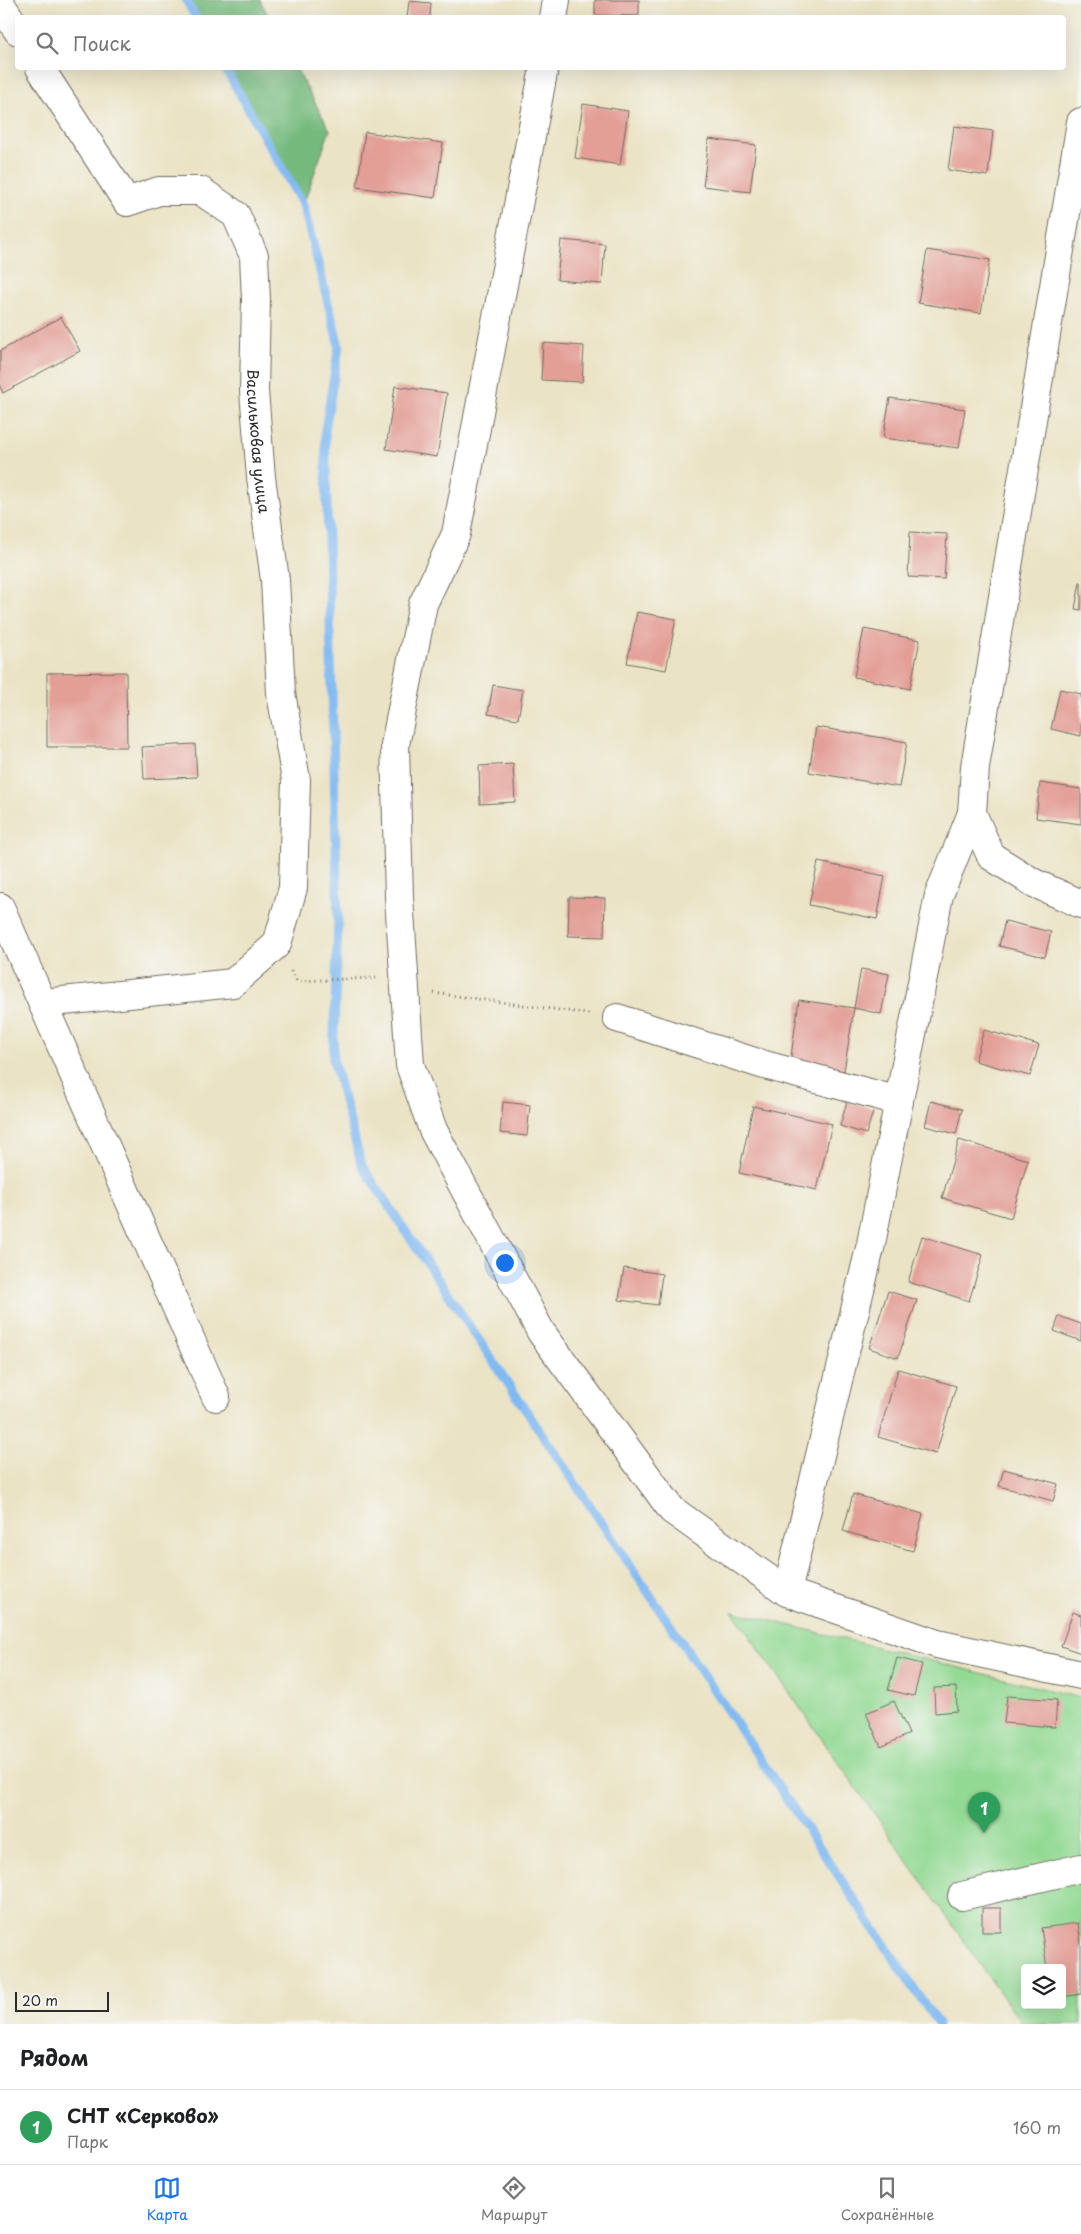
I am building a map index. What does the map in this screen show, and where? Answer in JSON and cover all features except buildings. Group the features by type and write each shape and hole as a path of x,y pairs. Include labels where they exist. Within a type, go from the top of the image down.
{"street":[{"path":"554,15 556,0"},
{"path":"0,3 15,26"},
{"name":"Васильковая улица","path":"41,70 127,202 158,191 201,191 236,215 254,256 256,300 254,391 261,477 275,580 281,693 296,780 293,888 277,944 233,983 44,1003"},
{"path":"544,70 456,534 423,604 395,745 399,897 410,1065 432,1130 541,1332 672,1510 787,1592 937,1644 1081,1675"},
{"path":"787,1592 871,1244 940,895 972,813 975,767 1081,122"},
{"path":"972,813 992,856 1034,883 1081,904"},
{"path":"0,907 44,1003 216,1397"},
{"path":"618,1018 761,1064 899,1101"},
{"path":"962,1896 1081,1868"}],"path":[{"path":"318,979 358,979"},
{"path":"405,990 618,1018"}],"green space":[{"path":"186,0 260,0 268,15 195,15"},
{"path":"226,70 297,70 330,130 303,205"},
{"path":"732,1611 1081,1698 1081,2024 1022,2024"}],"waterway":[{"path":"186,0 194,15"},
{"path":"226,70 303,205 339,346 325,430 338,921 333,1059 362,1166 938,2024"}],"place":[{"name":"СНТ «Серково»","path":"984,1833"}]}
